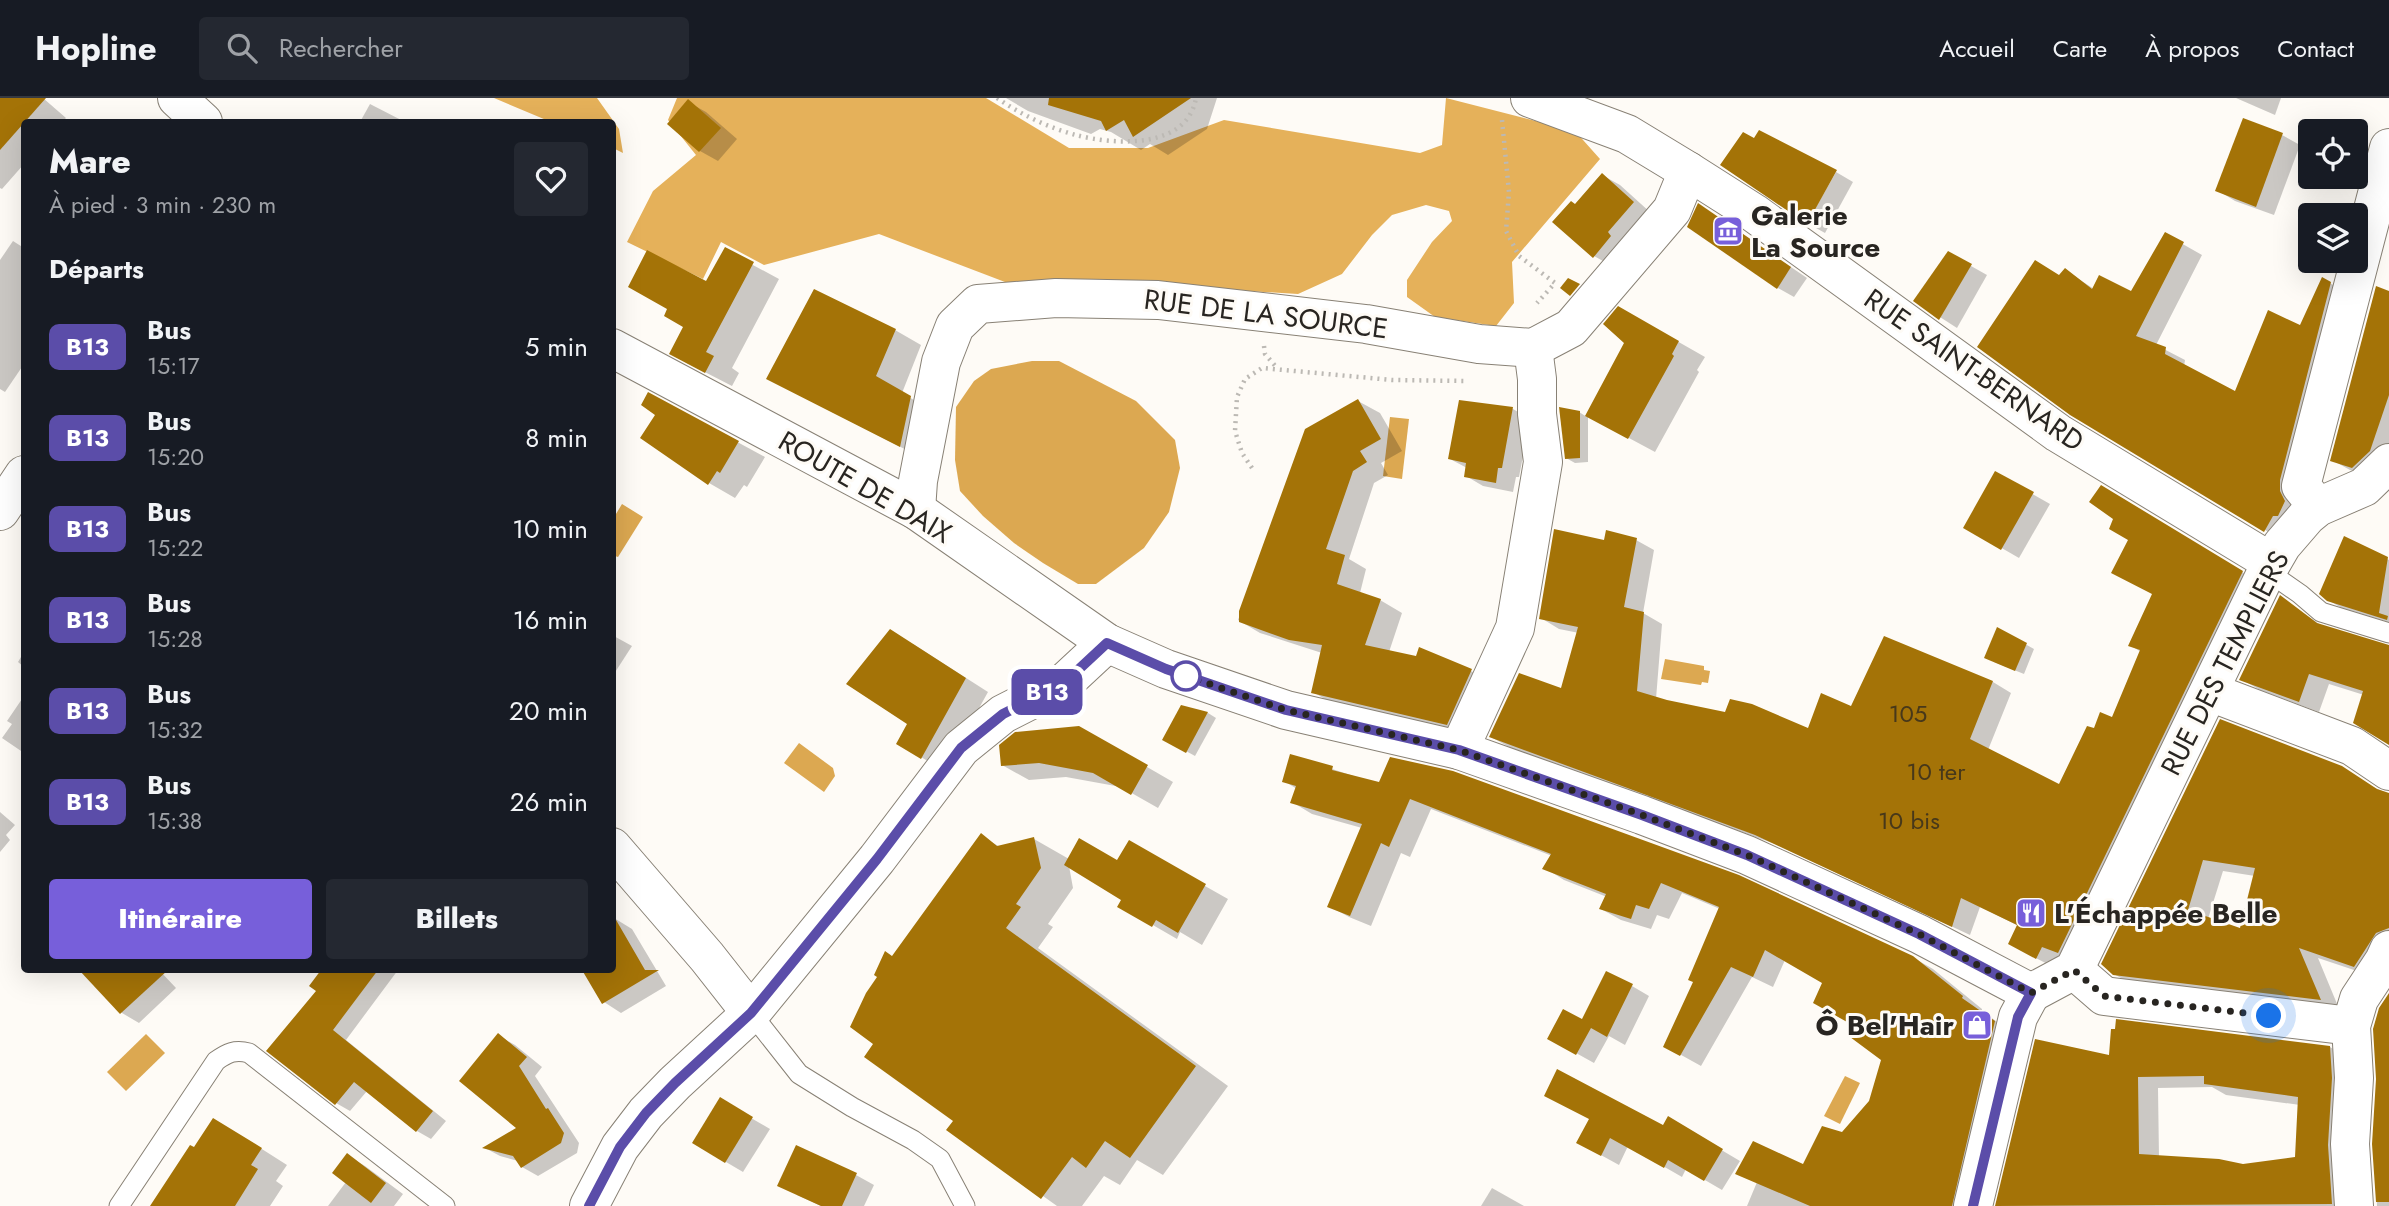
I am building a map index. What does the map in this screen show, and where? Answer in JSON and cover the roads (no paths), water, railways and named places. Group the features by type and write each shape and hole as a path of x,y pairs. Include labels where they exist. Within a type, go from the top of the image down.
{"street":[{"path":"177,98 200,119"},
{"name":"RUE SAINT-BERNARD","path":"1516,105 1627,134 1754,213 2058,433 2269,566"},
{"path":"2389,148 2301,486 2318,507 2364,487 2389,463"},
{"path":"1459,750 1515,628 1543,462 1537,414 1537,379 1517,346 1571,328 1672,210 1688,172"},
{"name":"RUE DE LA SOURCE","path":"916,510 918,481 941,362 955,326 978,304 1056,298 1158,300 1366,324 1479,344 1517,346"},
{"name":"ROUTE DE DAIX","path":"616,350 916,510 1107,643 1166,669 1286,710 1459,750 1642,815 1747,855 1919,934 2031,993"},
{"path":"0,511 21,480"},
{"name":"RUE DES TEMPLIERS","path":"2074,970 2269,566 2296,528 2318,507"},
{"path":"589,1206 620,1147 646,1113 751,1013 877,859 961,748 1003,714 1064,683 1107,643"},
{"path":"2210,692 2342,742 2389,771"},
{"path":"616,852 751,1013"},
{"path":"2354,1206 2350,1144 2354,1078 2351,1026 2359,999 2385,961 2389,950"},
{"path":"1973,1206 2018,1017 2031,993 2074,970 2104,996 2351,1026"}],"lane":[{"path":"2269,566 2321,612 2389,633"},
{"path":"751,1013 799,1074 913,1140 940,1159 965,1206"},
{"path":"119,1206 216,1062 228,1053 239,1050 249,1053 445,1206"}],"place":[{"name":"Galerie La Source","path":"1728,231"},
{"name":"L'Échappée Belle","path":"2031,913"},
{"name":"Ô Bel'Hair","path":"1977,1025"}]}
